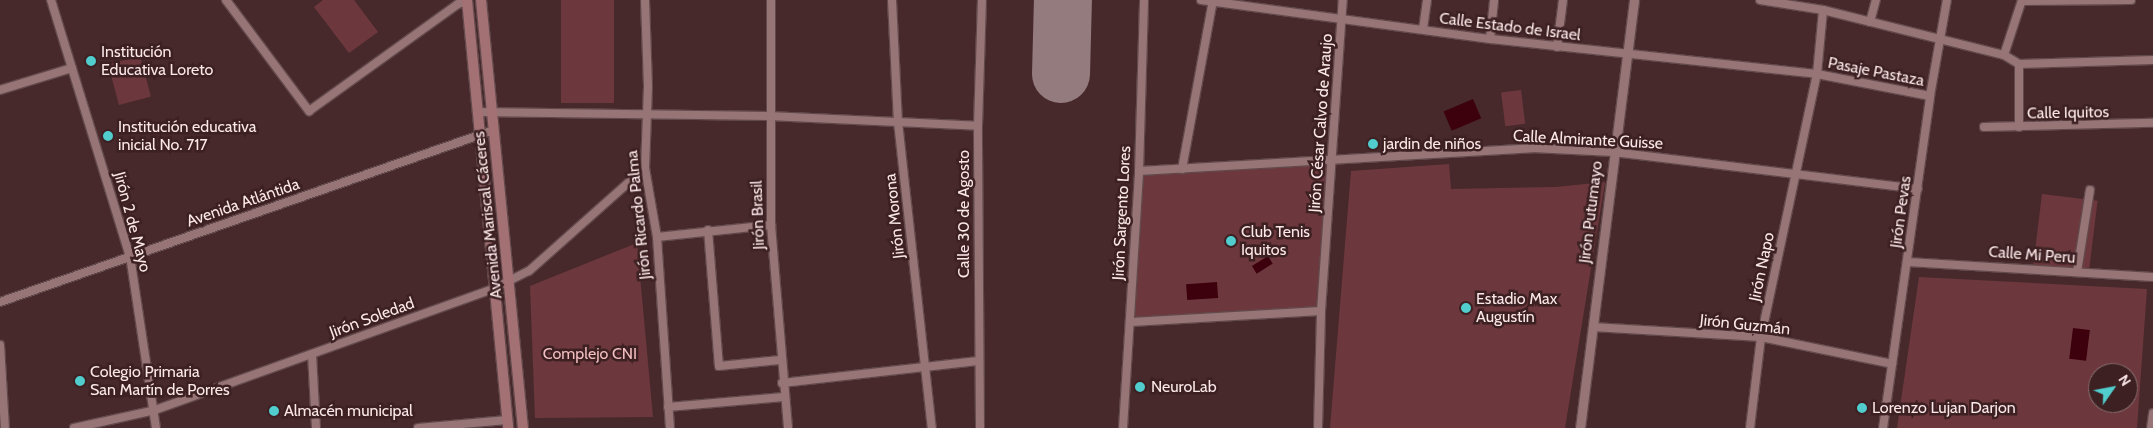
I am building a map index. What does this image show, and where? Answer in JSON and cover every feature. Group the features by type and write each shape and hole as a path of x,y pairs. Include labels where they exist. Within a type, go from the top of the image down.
{"main road":[{"name":"Avenida Mariscal Cáceres","path":"481,0 523,428"},
{"name":"Avenida Mariscal Cáceres","path":"467,1 508,424"}],"street":[{"name":"Jirón 2 de Mayo","path":"51,0 130,256 155,410 156,428"},
{"path":"226,0 309,111 458,4 467,1"},
{"name":"Jirón Ricardo Palma","path":"645,0 645,168 657,237 670,428"},
{"name":"Jirón Brasil","path":"771,0 769,116 771,225 780,360 788,428"},
{"name":"Jirón Morona","path":"892,0 898,122 932,428"},
{"name":"Calle 30 de Agosto","path":"980,428 978,361 978,126 982,0"},
{"name":"Jirón Sargento Lores","path":"1123,428 1139,171 1144,0"},
{"name":"Calle Estado de Israel","path":"1201,0 1213,0 1490,39 1816,74"},
{"path":"1182,169 1213,0"},
{"name":"Jirón César Calvo de Araujo","path":"1318,428 1321,311 1334,160 1343,0"},
{"path":"1423,29 1427,0"},
{"path":"1490,39 1494,0"},
{"path":"1558,47 1562,0"},
{"name":"Jirón Putumayo","path":"1580,428 1613,152 1634,0"},
{"path":"1760,0 1823,10 2004,55 2019,64 2153,60"},
{"path":"1870,22 1876,0"},
{"name":"Jirón Pevas","path":"1884,428 1930,96 1947,0"},
{"path":"2004,55 2022,0 2130,0"},
{"name":"Jirón Napo","path":"1750,428 1761,337 1816,74 1823,10"},
{"path":"2018,127 2019,64"},
{"path":"0,90 72,68"},
{"name":"Pasaje Pastaza","path":"1816,74 1930,96"},
{"path":"478,112 769,116 978,126"},
{"name":"Calle Iquitos","path":"1984,127 2153,124"},
{"name":"Avenida Atlántida","path":"0,302 494,130"},
{"name":"Calle Almirante Guisse","path":"1139,171 1532,148 1613,152 1796,172 1918,188"},
{"name":"Jirón Soledad","path":"74,428 155,410 495,288 529,271 645,168"},
{"path":"2077,272 2090,190"},
{"path":"657,237 708,230 771,225"},
{"path":"708,230 720,366 780,360"},
{"name":"Calle Mi Peru","path":"1908,262 2153,277"},
{"path":"1131,322 1321,311"},
{"name":"Jirón Guzmán","path":"1593,327 1761,337 1892,364"},
{"path":"0,345 5,428"},
{"path":"312,354 316,428"},
{"path":"782,383 978,361"},
{"path":"668,407 784,397"},
{"path":"2151,428 2153,413"},
{"path":"418,428 508,424"}],"green space":[{"path":"323,0 354,0 378,32 349,53 314,7"},
{"path":"561,0 614,0 614,103 561,103"},
{"path":"140,56 151,97 119,105 108,65"},
{"path":"1521,90 1525,124 1505,126 1501,92"},
{"name":"Club Tenis Iquitos","path":"1334,160 1321,311 1131,322 1139,171"},
{"name":"Estadio Max Augustín","path":"1449,164 1451,189 1556,187 1605,182 1565,428 1330,428 1351,171"},
{"path":"2042,194 2098,201 2089,271 2033,264"},
{"name":"Complejo CNI","path":"637,243 653,417 535,418 530,286"},
{"path":"1919,277 2147,289 2137,428 1897,428"}],"shaded area":[{"path":"1473,99 1481,118 1452,131 1444,112"},
{"path":"1268,256 1273,264 1257,274 1252,266"},
{"path":"1217,282 1218,298 1187,300 1186,284"},
{"path":"2073,328 2090,330 2086,361 2069,359"}],"runway":[{"path":"1061,74 1063,0"}],"place":[{"name":"Institución Educativa Loreto","path":"91,61"},
{"name":"Institución educativa inicial No. 717","path":"108,136"},
{"name":"jardin de niños","path":"1373,144"},
{"name":"Club Tenis Iquitos","path":"1231,241"},
{"name":"Estadio Max Augustín","path":"1466,308"},
{"name":"Colegio Primaria San Martín de Porres","path":"80,381"},
{"name":"NeuroLab","path":"1140,387"},
{"name":"Lorenzo Lujan Darjon","path":"1862,408"},
{"name":"Almacén municipal","path":"274,411"}]}
